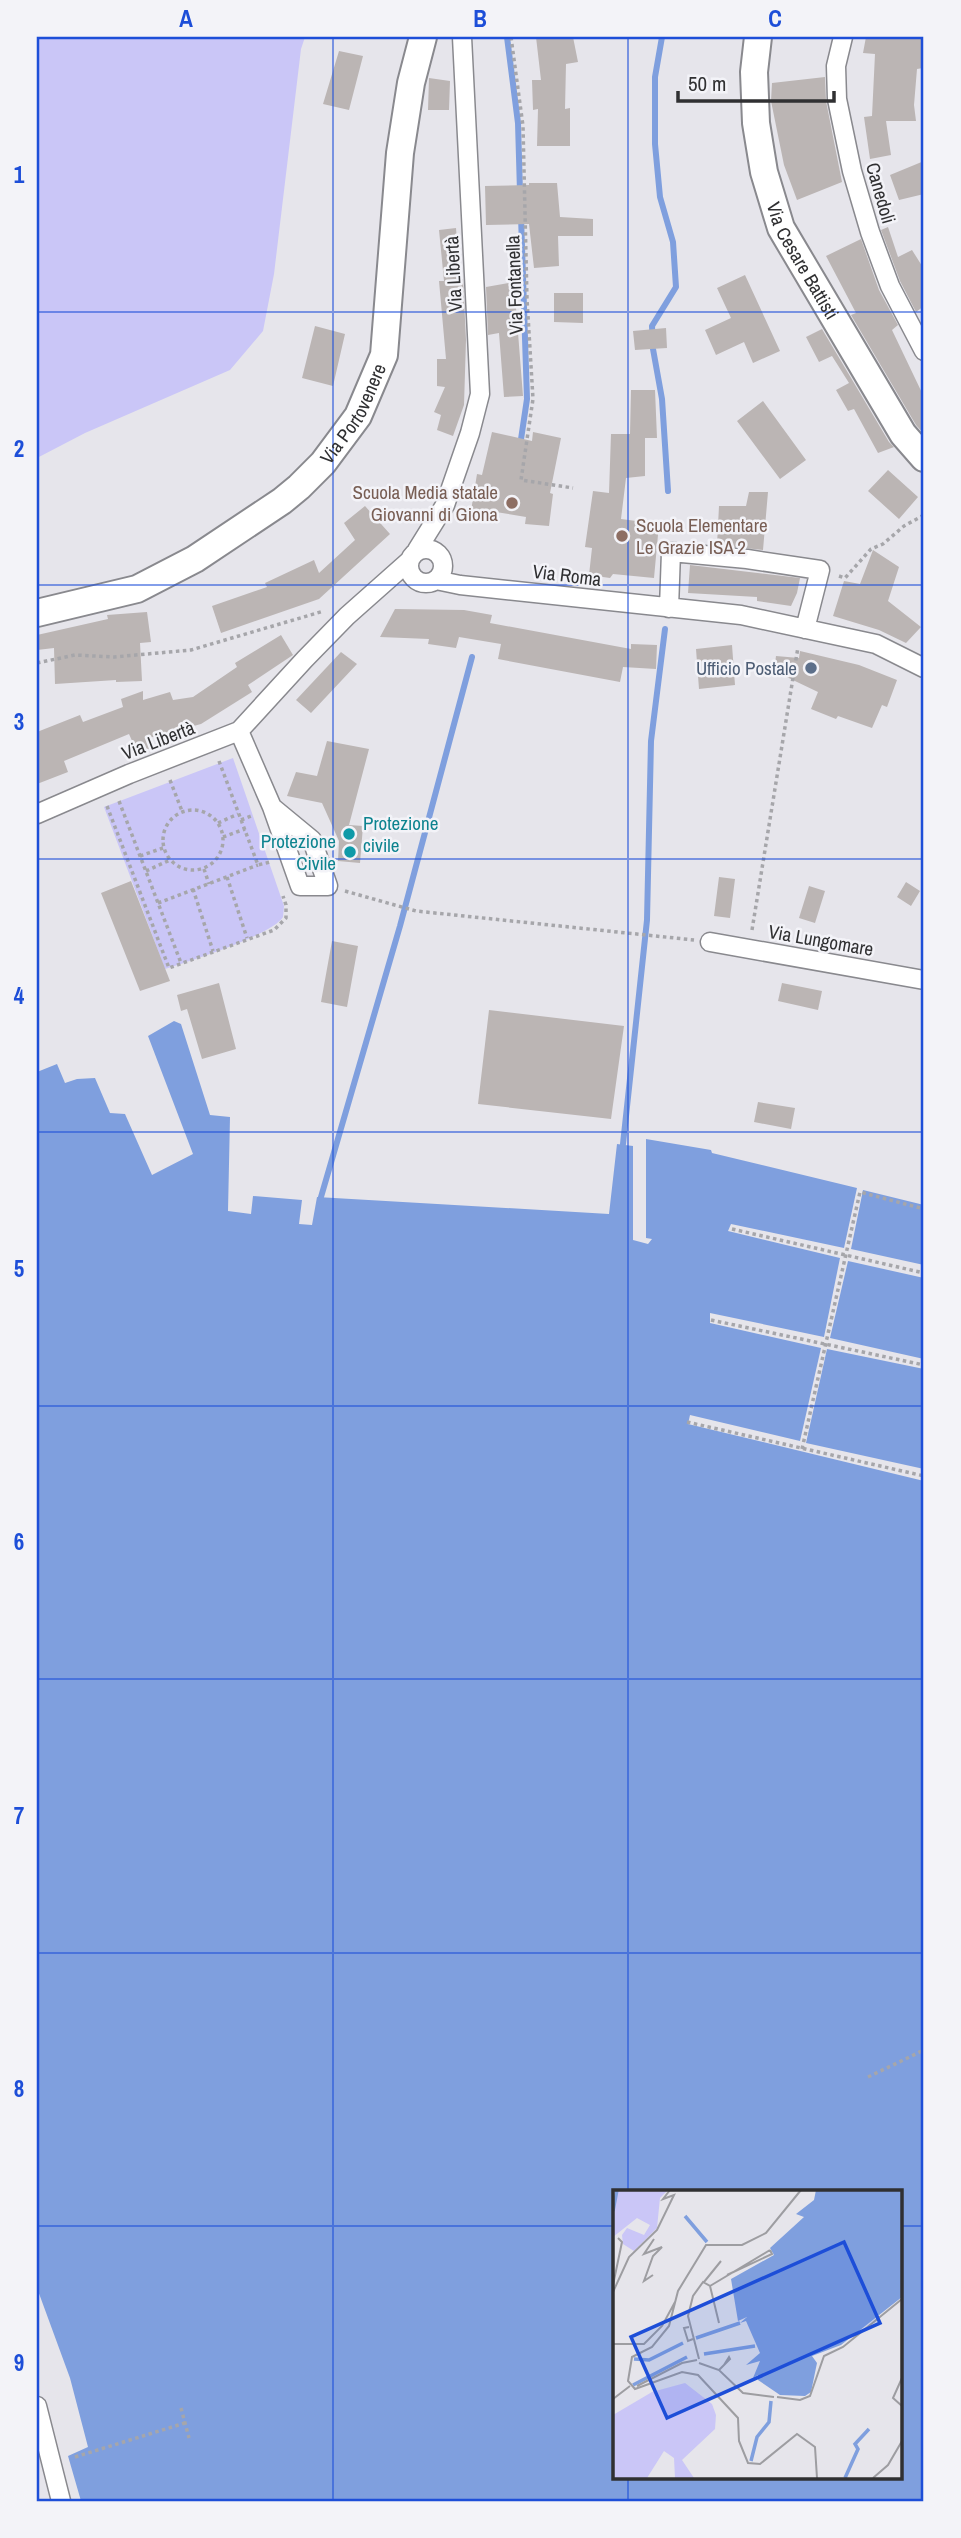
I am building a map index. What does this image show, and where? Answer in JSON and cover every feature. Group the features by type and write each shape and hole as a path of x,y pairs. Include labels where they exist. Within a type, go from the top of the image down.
{"main road":[{"name":"Via Portovenere","path":"37,613 137,589 195,559 282,501 323,463 358,416 384,355 400,153 411,83 423,37"},
{"name":"Via Cesare Battisti","path":"758,37 754,72 756,123 764,172 781,229 903,434 924,458"}],"street":[{"name":"Via Libertà","path":"37,814 239,731 304,659 413,556 445,505 470,433 480,394 462,37"},
{"name":"Canedoli","path":"843,37 836,66 837,99 852,171 890,286 924,351"},
{"name":"Via Libertà","path":"439,566 445,505"},
{"path":"429,548 439,566 426,583 415,579 409,571 413,556 429,548"},
{"path":"669,608 671,552 747,559 820,570 805,629"},
{"name":"Via Roma","path":"439,566 460,584 741,615 876,644 924,668"},
{"name":"Via Libertà","path":"369,597 415,579"},
{"path":"239,731 272,807 300,886 328,886 312,840 272,807"},
{"name":"Via Lungomare","path":"710,942 924,980"},
{"path":"37,2406 61,2501"}],"path":[{"name":"Via Fontanella","path":"511,37 523,126 527,299 533,400 521,480 573,488"},
{"path":"820,570 845,578 871,549 883,544 904,526 924,515"},
{"path":"37,663 75,655 114,657 191,650 272,624 330,610"},
{"path":"749,949 798,645 805,629"},
{"path":"219,761 258,865"},
{"path":"170,780 182,811"},
{"path":"119,802 181,963"},
{"path":"250,803 258,827"},
{"path":"107,806 169,968 274,930 281,925 287,911 283,894"},
{"path":"182,811 202,811 218,823 223,837 220,853 210,865 203,869 189,870 170,860 162,841 170,820 182,811"},
{"path":"218,823 239,813"},
{"path":"241,820 254,815"},
{"path":"223,837 245,829"},
{"path":"140,856 163,848"},
{"path":"146,871 170,860"},
{"path":"158,903 271,861 275,872"},
{"path":"131,869 143,864"},
{"path":"203,869 209,884"},
{"path":"227,877 247,939"},
{"path":"328,886 416,911 710,942"},
{"path":"193,889 213,951"},
{"path":"802,1449 860,1192 924,1209"},
{"path":"732,1229 924,1273"},
{"path":"711,1320 924,1365"},
{"path":"687,1422 924,1476"},
{"path":"867,2077 924,2050"},
{"path":"180,2408 190,2438"},
{"path":"75,2458 185,2423"}],"shaded area":[{"path":"37,37 305,37 301,49 274,274 263,331 230,370 85,433 37,458"},
{"path":"233,758 284,906 283,917 276,924 247,940 165,969 104,807"}],"water":[{"path":"174,1021 181,1024 210,1115 230,1117 228,1211 251,1214 253,1196 302,1200 299,1224 312,1225 317,1197 609,1214 617,1144 633,1146 633,1240 648,1244 652,1239 646,1238 646,1139 711,1150 712,1153 857,1188 844,1248 731,1224 728,1231 840,1258 824,1337 710,1313 710,1323 821,1348 800,1441 690,1415 688,1424 924,1481 924,2501 81,2501 68,2456 88,2447 70,2378 37,2288 37,1072 57,1064 65,1083 95,1078 110,1113 125,1114 152,1175 193,1154 148,1036"},
{"path":"863,1190 924,1205 924,1265 851,1249"},
{"path":"848,1261 924,1278 924,1359 830,1338"},
{"path":"827,1349 924,1369 924,1469 806,1443"}],"building":[{"path":"536,37 573,37 578,62 566,64 565,109 570,108 570,146 537,146 538,109 533,110 532,80 541,80"},
{"path":"866,37 924,39 923,68 917,69 914,105 916,121 886,121 891,155 870,159 864,117 872,116 875,54 863,53"},
{"path":"339,51 363,56 349,110 323,104"},
{"path":"825,77 826,101 842,182 797,200 784,165 771,101 772,83"},
{"path":"429,78 450,81 449,110 428,110"},
{"path":"924,161 924,194 899,200 890,175"},
{"path":"557,183 560,217 593,219 593,236 558,236 559,266 534,268 529,224 486,225 485,186"},
{"path":"888,227 898,257 912,250 924,269 924,306 916,312 900,281 881,230"},
{"path":"456,228 460,279 463,279 466,340 464,405 453,436 437,430 441,415 434,412 445,387 437,386 437,359 446,359 439,281 444,281 439,230"},
{"path":"861,239 879,290 898,325 892,330 924,397 924,434 916,425 851,315 856,313 826,256"},
{"path":"745,275 780,351 753,363 744,342 716,355 705,330 731,318 717,288"},
{"path":"514,282 523,396 504,397 499,333 488,335 486,287"},
{"path":"554,293 583,293 583,323 554,322"},
{"path":"315,326 345,334 333,386 302,378"},
{"path":"666,328 667,348 635,350 633,331"},
{"path":"822,329 894,447 878,453 854,409 848,411 836,390 849,383 832,356 819,362 806,337"},
{"path":"631,390 655,390 657,438 645,438 645,476 626,478 621,519 659,524 654,578 613,574 610,578 589,575 592,548 585,547 593,491 609,493 611,434 630,434"},
{"path":"763,401 806,460 780,479 737,421"},
{"path":"492,432 532,441 533,432 561,438 550,493 553,494 549,526 525,524 526,517 496,512 494,519 470,517 477,474 482,475"},
{"path":"888,470 918,497 899,519 868,491"},
{"path":"749,492 768,492 763,550 717,545 719,506 746,506"},
{"path":"365,506 390,534 319,599 221,633 212,606 267,587 265,583 314,560 319,573 355,540 344,523"},
{"path":"873,550 899,567 888,601 921,627 906,643 879,630 833,616 844,581 860,584"},
{"path":"690,565 800,578 791,606 757,601 757,597 688,593"},
{"path":"395,609 464,610 492,615 490,623 631,649 631,644 657,645 656,669 623,667 620,682 498,659 501,644 459,637 456,648 428,644 429,639 380,637"},
{"path":"147,612 151,642 140,643 142,681 55,684 54,648 37,650 37,635 108,619 107,615"},
{"path":"281,635 293,655 248,685 252,692 201,724 149,738 152,748 137,752 129,734 64,761 68,772 37,784 37,732 80,715 83,722 123,707 121,699 143,691 143,700 170,692 173,700 193,697 237,667 235,663"},
{"path":"732,645 735,685 699,689 696,649"},
{"path":"800,651 859,665 897,680 887,707 882,705 872,728 838,716 836,719 811,709 818,692 774,671 776,656 799,658"},
{"path":"341,652 357,664 311,713 296,700"},
{"path":"327,741 369,749 349,825 363,826 360,863 338,861 339,841 322,803 287,796 296,772 317,776"},
{"path":"719,877 735,879 730,918 714,916"},
{"path":"131,881 170,981 140,991 101,893"},
{"path":"906,882 920,891 911,906 897,897"},
{"path":"809,886 825,891 815,923 799,918"},
{"path":"332,941 358,946 347,1007 321,1002"},
{"path":"219,983 236,1049 202,1059 187,1009 181,1011 177,995"},
{"path":"782,983 822,991 818,1010 778,1001"},
{"path":"489,1010 624,1026 611,1119 478,1104"},
{"path":"758,1102 795,1108 791,1129 754,1122"}],"waterway":[{"path":"507,37 518,123 520,192"},
{"path":"662,37 655,77 655,144 660,197 673,242 676,287 652,326 653,349 662,399 668,491"},
{"path":"520,446 527,399 521,216"},
{"path":"623,1144 647,920 651,741 665,629"},
{"path":"321,1197 400,926 472,657"}],"place":[{"name":"Scuola Media statale Giovanni di Giona","path":"512,503"},
{"name":"Scuola Elementare Le Grazie ISA 2","path":"622,536"},
{"name":"Ufficio Postale","path":"811,668"},
{"name":"Protezione civile","path":"349,834"},
{"name":"Protezione Civile","path":"350,852"}]}
